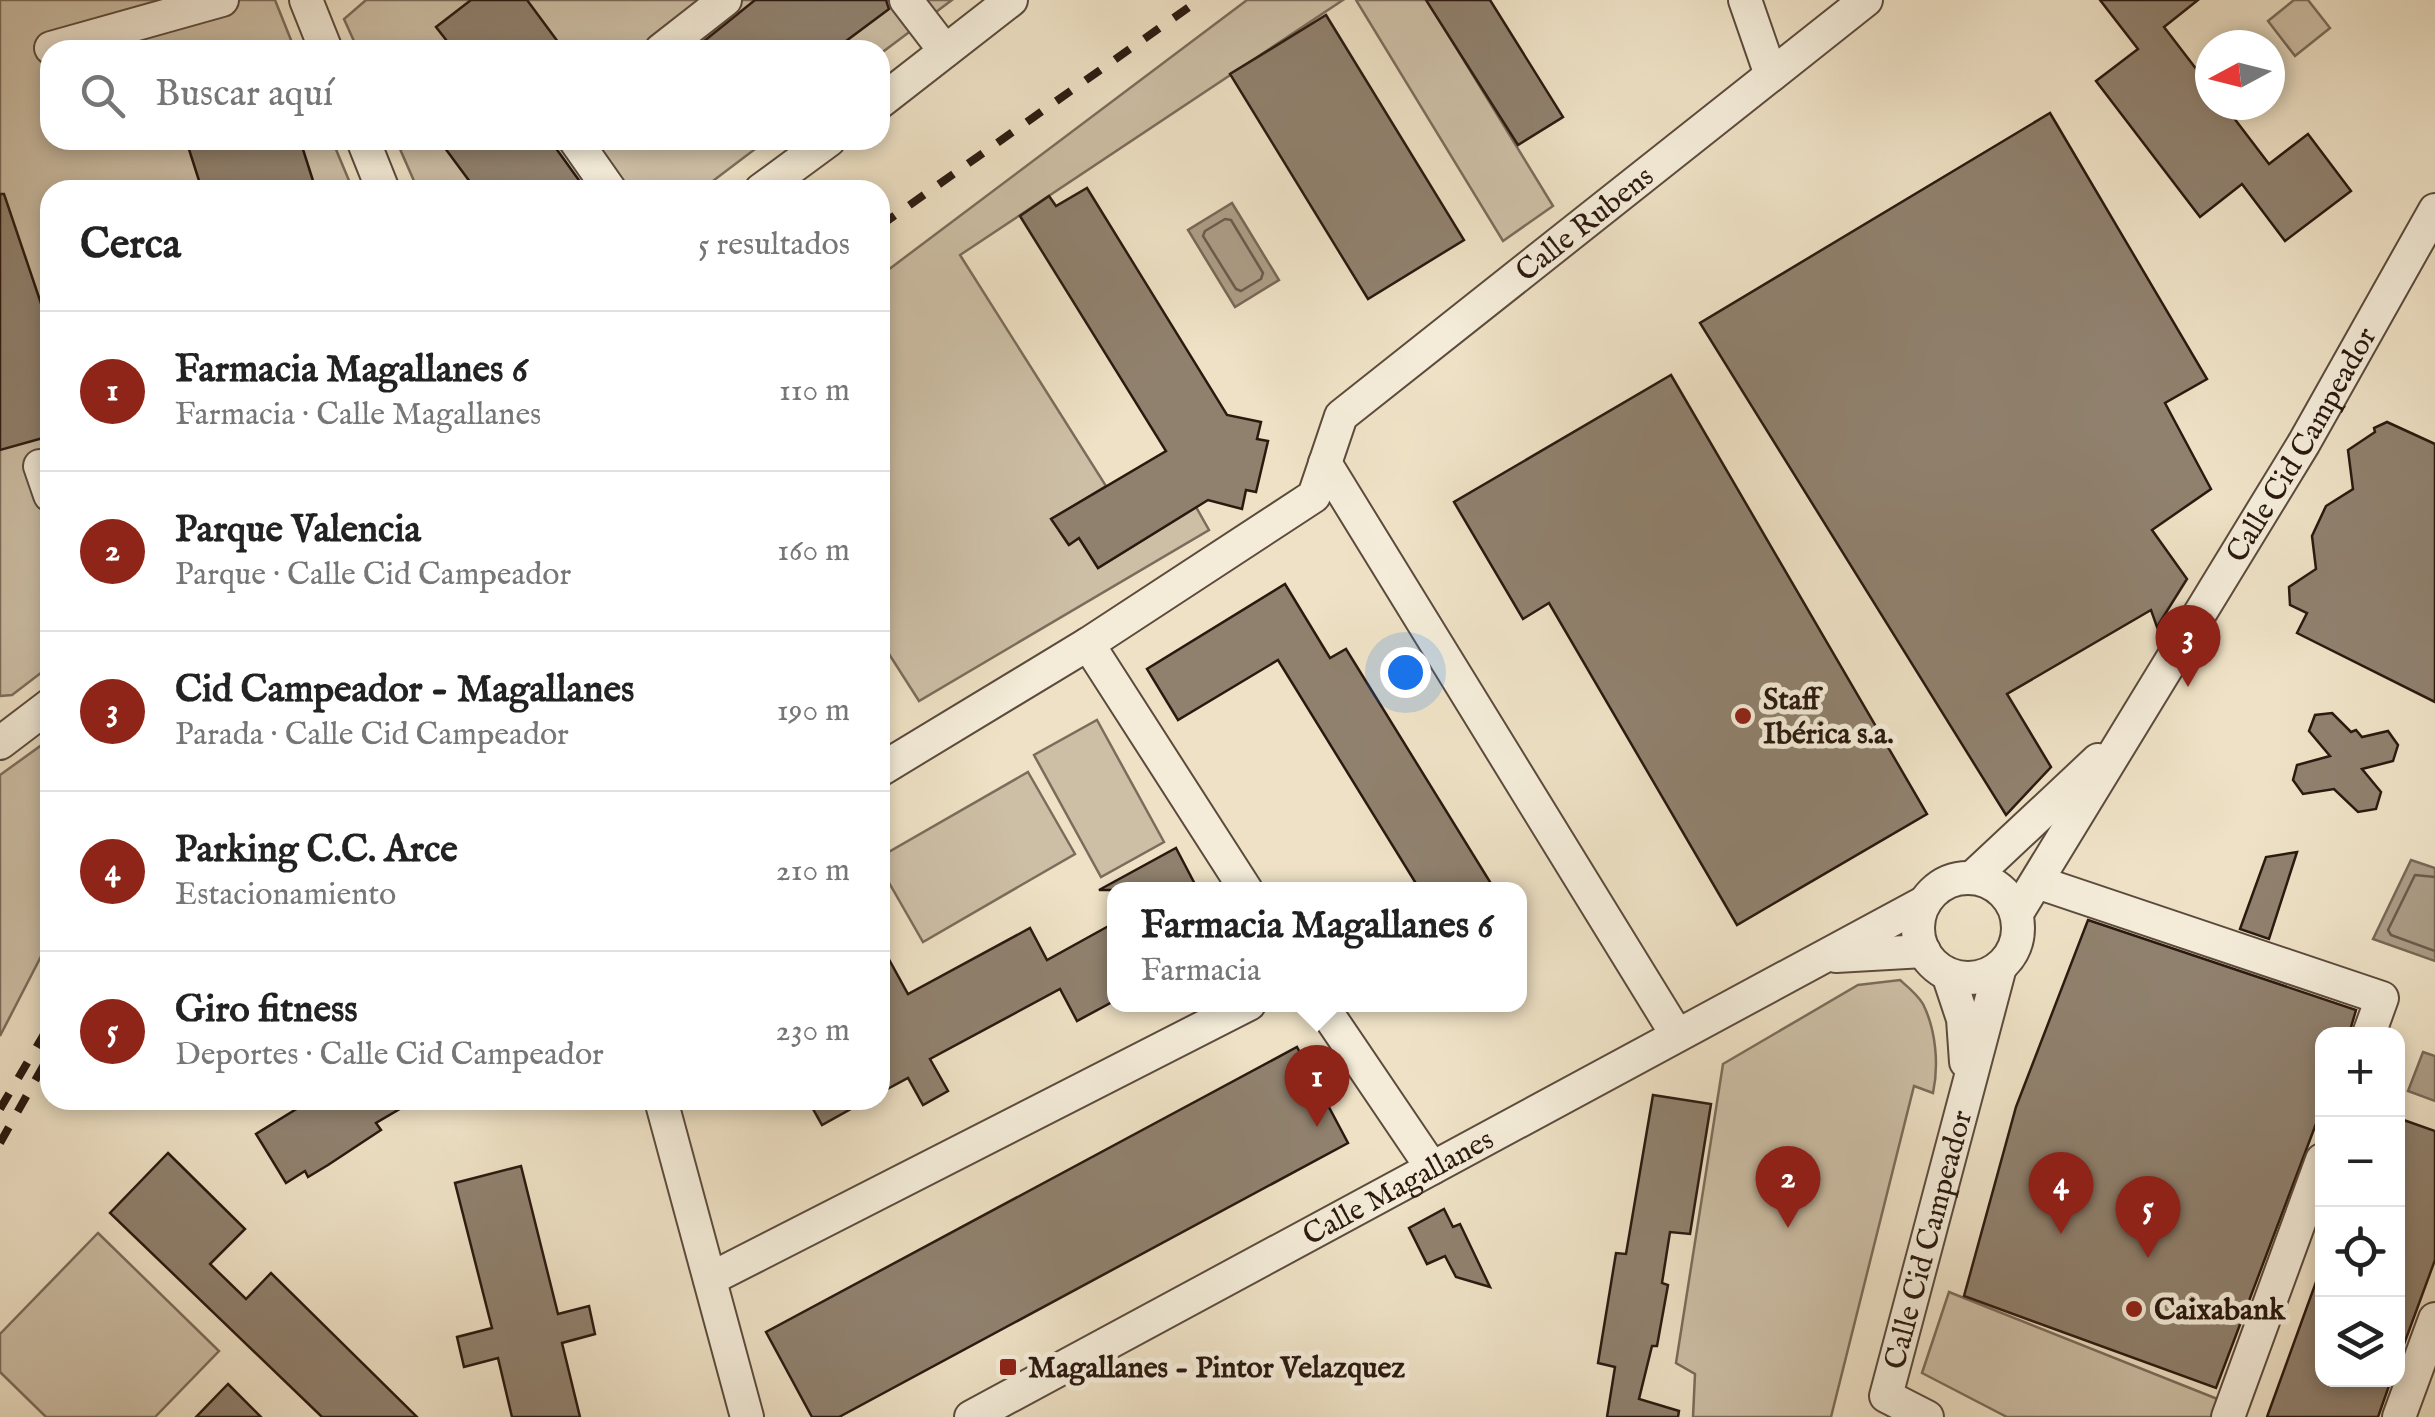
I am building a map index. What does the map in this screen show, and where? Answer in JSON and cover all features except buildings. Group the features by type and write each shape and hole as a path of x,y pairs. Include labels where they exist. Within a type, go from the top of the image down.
{"street":[{"path":"80,40 222,0"},
{"path":"306,0 322,40"},
{"path":"674,40 725,0"},
{"path":"906,0 946,51"},
{"path":"890,94 1011,0"},
{"path":"1744,0 1771,75"},
{"name":"Calle Rubens","path":"890,764 1088,644 1314,496 1341,416 1866,0"},
{"path":"367,150 379,180"},
{"path":"582,150 603,180"},
{"path":"775,180 815,150"},
{"name":"Calle Cid Campeador","path":"2017,914 2304,444 2435,210"},
{"path":"1325,462 1677,1036"},
{"path":"1088,644 1241,882"},
{"path":"0,742 40,712"},
{"name":"Calle Cid Campeador","path":"1972,878 2131,730"},
{"path":"1972,878 1991,883 2007,896 2017,914 2018,933 2013,952 2000,967 1975,978 1948,974 1934,965 1924,952 1918,927 1925,902 1937,888 1954,880 1972,878"},
{"path":"2037,882 2382,998 2372,1027"},
{"name":"Calle Magallanes","path":"971,1417 1925,902"},
{"name":"Calle Magallanes","path":"1826,957 1924,952"},
{"name":"Calle Cid Campeador","path":"1926,1417 1886,1396 2000,967"},
{"path":"1948,974 1962,1019 1968,1084"},
{"path":"710,1279 1233,1012"},
{"path":"1326,1012 1432,1168"},
{"path":"664,1110 747,1417"},
{"path":"2228,1417 2315,1179"},
{"path":"2399,1417 2435,1319"}],"shaded area":[{"path":"0,0 275,0 291,40 40,40 40,150 336,150 349,180 40,180 40,674 12,695 0,696"},
{"path":"366,0 952,0 890,46 890,40 353,40 344,19"},
{"path":"1247,0 1343,0 960,255 1106,486 1052,519 1068,544 1079,538 1098,568 1196,507 1209,530 919,701 890,656 890,268"},
{"path":"1356,0 1427,0 1553,206 1503,241"},
{"path":"2294,0 2308,0 2330,28 2295,56 2285,43 2285,30 2275,30 2268,21"},
{"path":"400,150 754,150 714,180 414,180"},
{"path":"1097,720 1164,842 1101,877 1034,755"},
{"path":"40,746 40,958 0,1036 0,775"},
{"path":"1028,772 1075,854 923,942 890,884 890,851"},
{"path":"1900,980 1923,1004 1931,1025 1935,1082 1933,1093 1914,1086 1831,1417 1693,1417 1695,1374 1676,1363 1723,1064 1858,985"},
{"path":"98,1233 219,1351 155,1417 46,1417 0,1372 0,1334"},
{"path":"1949,1292 2220,1400 2213,1417 2007,1417 1922,1373"}],"water":[{"path":"1232,203 1279,280 1235,307 1188,230"},
{"path":"2411,860 2435,868 2435,961 2373,939"},
{"path":"2423,1052 2435,1056 2435,1101 2408,1091"}],"railway":[{"path":"890,219 1199,0"},
{"path":"0,1109 40,1041"},
{"path":"0,1143 40,1072"}],"place":[{"name":"Cid Campeador - Magallanes","path":"2188,687"},
{"name":"Staff Ibérica s.a.","path":"1743,716"},
{"name":"Farmacia Magallanes 6","path":"1317,1127"},
{"name":"Parque Valencia","path":"1788,1228"},
{"name":"Parking C.C. Arce","path":"2061,1234"},
{"name":"Giro fitness","path":"2148,1258"},
{"name":"Caixabank","path":"2134,1309"},
{"name":"Magallanes - Pintor Velazquez","path":"1008,1367"}]}
